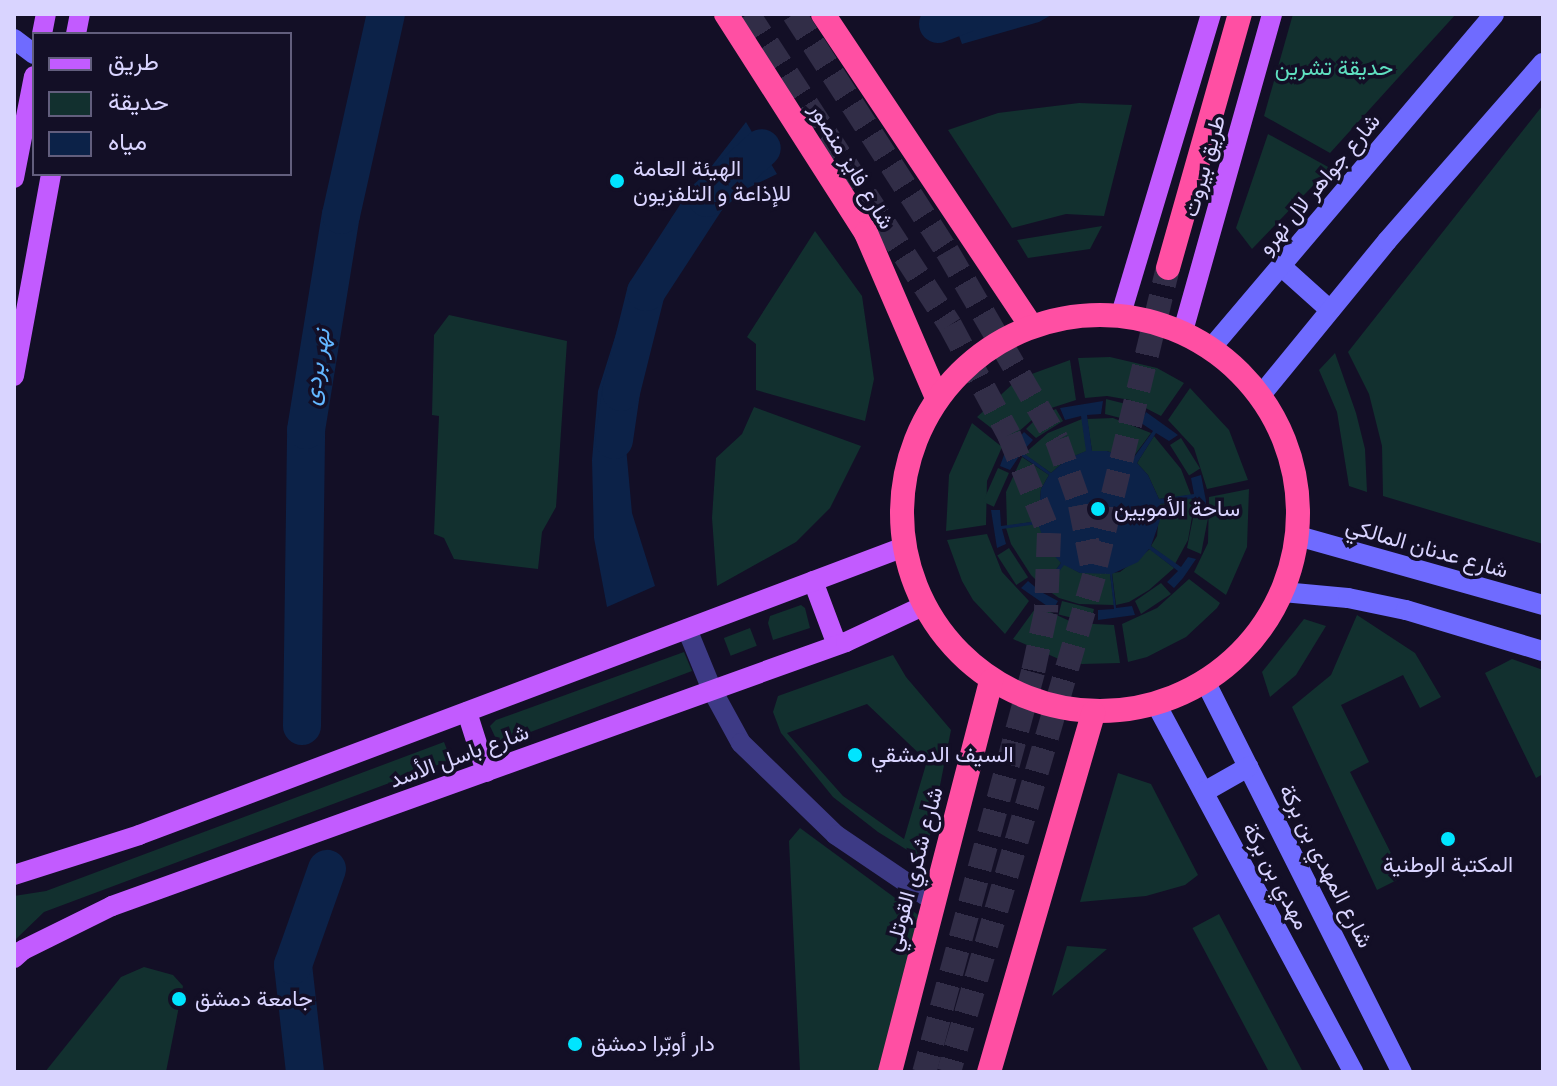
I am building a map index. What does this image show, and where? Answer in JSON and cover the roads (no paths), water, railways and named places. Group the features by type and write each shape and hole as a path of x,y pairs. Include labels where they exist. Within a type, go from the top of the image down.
{"highway":[{"name":"شارع فايز منصور","path":"726,14 866,233 937,398"},
{"path":"823,14 1031,326"},
{"path":"1168,268 1240,14"},
{"path":"1121,314 1183,331 1212,347 1261,395 1293,462 1298,536 1283,592 1251,643 1206,683 1155,702 1093,713 1040,704 991,681 953,648 923,606 904,547 906,469 937,398 978,355 1031,326 1121,314"},
{"name":"شارع شكري القوتلي","path":"890,1072 991,681"},
{"path":"989,1072 1093,713"}],"main road":[{"name":"طريق بيروت","path":"1121,314 1211,14"},
{"name":"طريق بيروت","path":"1183,331 1272,14"},
{"name":"شارع جواهر لال نهرو","path":"1212,347 1494,14"},
{"path":"14,39 32,52"},
{"path":"1261,395 1330,310 1543,63"},
{"path":"14,178 32,86"},
{"path":"14,376 51,176"},
{"path":"1281,266 1330,310"},
{"name":"شارع عدنان المالكي","path":"1298,536 1543,605"},
{"name":"شارع باسل الأسد","path":"14,875 139,835 904,547"},
{"path":"813,581 837,645"},
{"path":"1283,592 1348,598 1406,610 1543,651"},
{"name":"شارع باسل الأسد","path":"14,958 23,950 112,906 837,645 923,606"},
{"name":"شارع المهدي بن بركة","path":"1206,683 1402,1072"},
{"name":"مهدي بن بركة","path":"1155,702 1353,1072"},
{"path":"467,712 486,772"},
{"path":"1204,792 1248,767"}],"street":[{"path":"687,629 712,690 741,743 836,835 932,900"}],"water":[{"path":"951,14 1053,14 1039,22 962,44"},
{"path":"746,122 777,174 698,212 646,292 621,392 632,513 655,586 607,607 594,538 592,460 598,391 627,299 672,217"},
{"path":"1103,401 1101,414 1087,415 1092,451 1107,451 1132,460 1153,431 1141,423 1146,412 1178,435 1169,441 1156,433 1137,463 1148,475 1159,499 1194,494 1191,478 1201,475 1206,512 1196,512 1195,498 1160,504 1160,520 1151,546 1181,567 1188,557 1196,559 1174,588 1167,582 1178,571 1149,549 1138,562 1112,574 1116,608 1132,606 1135,615 1098,620 1098,610 1114,609 1110,574 1080,573 1064,565 1043,593 1058,601 1053,610 1021,588 1028,581 1040,591 1061,563 1047,548 1038,524 1002,529 1006,544 997,548 991,510 1000,510 1001,526 1038,521 1041,489 1049,475 1020,455 1010,470 1000,466 1004,455 1024,432 1033,440 1022,452 1051,473 1067,459 1086,451 1081,416 1065,420 1060,408"}],"waterway":[{"name":"نهر بردى","path":"302,726 306,430 341,215 386,14"},
{"name":"نهر بردى","path":"938,24 964,14"},
{"name":"نهر بردى","path":"614,440 621,392 646,292 707,198 762,148"},
{"name":"نهر بردى","path":"305,1072 293,965 327,869"}],"tunnel":[{"path":"748,14 950,325 1009,435 1049,533 1046,612 1033,672 924,1072"},
{"path":"794,14 947,251 1057,440 1080,505 1094,576 949,1072"},
{"path":"1096,565 1168,268"}],"place":[{"name":"الهيئة العامة للإذاعة و التلفزيون","path":"617,181"},
{"name":"ساحة الأمويين","path":"1098,509"},
{"name":"السيف الدمشقي","path":"855,755"},
{"name":"المكتبة الوطنية","path":"1448,839"},
{"name":"جامعة دمشق","path":"179,999"},
{"name":"دار أوبّرا دمشق","path":"575,1044"}],"park label":[{"name":"حديقة تشرين","path":"1334,68"}]}
